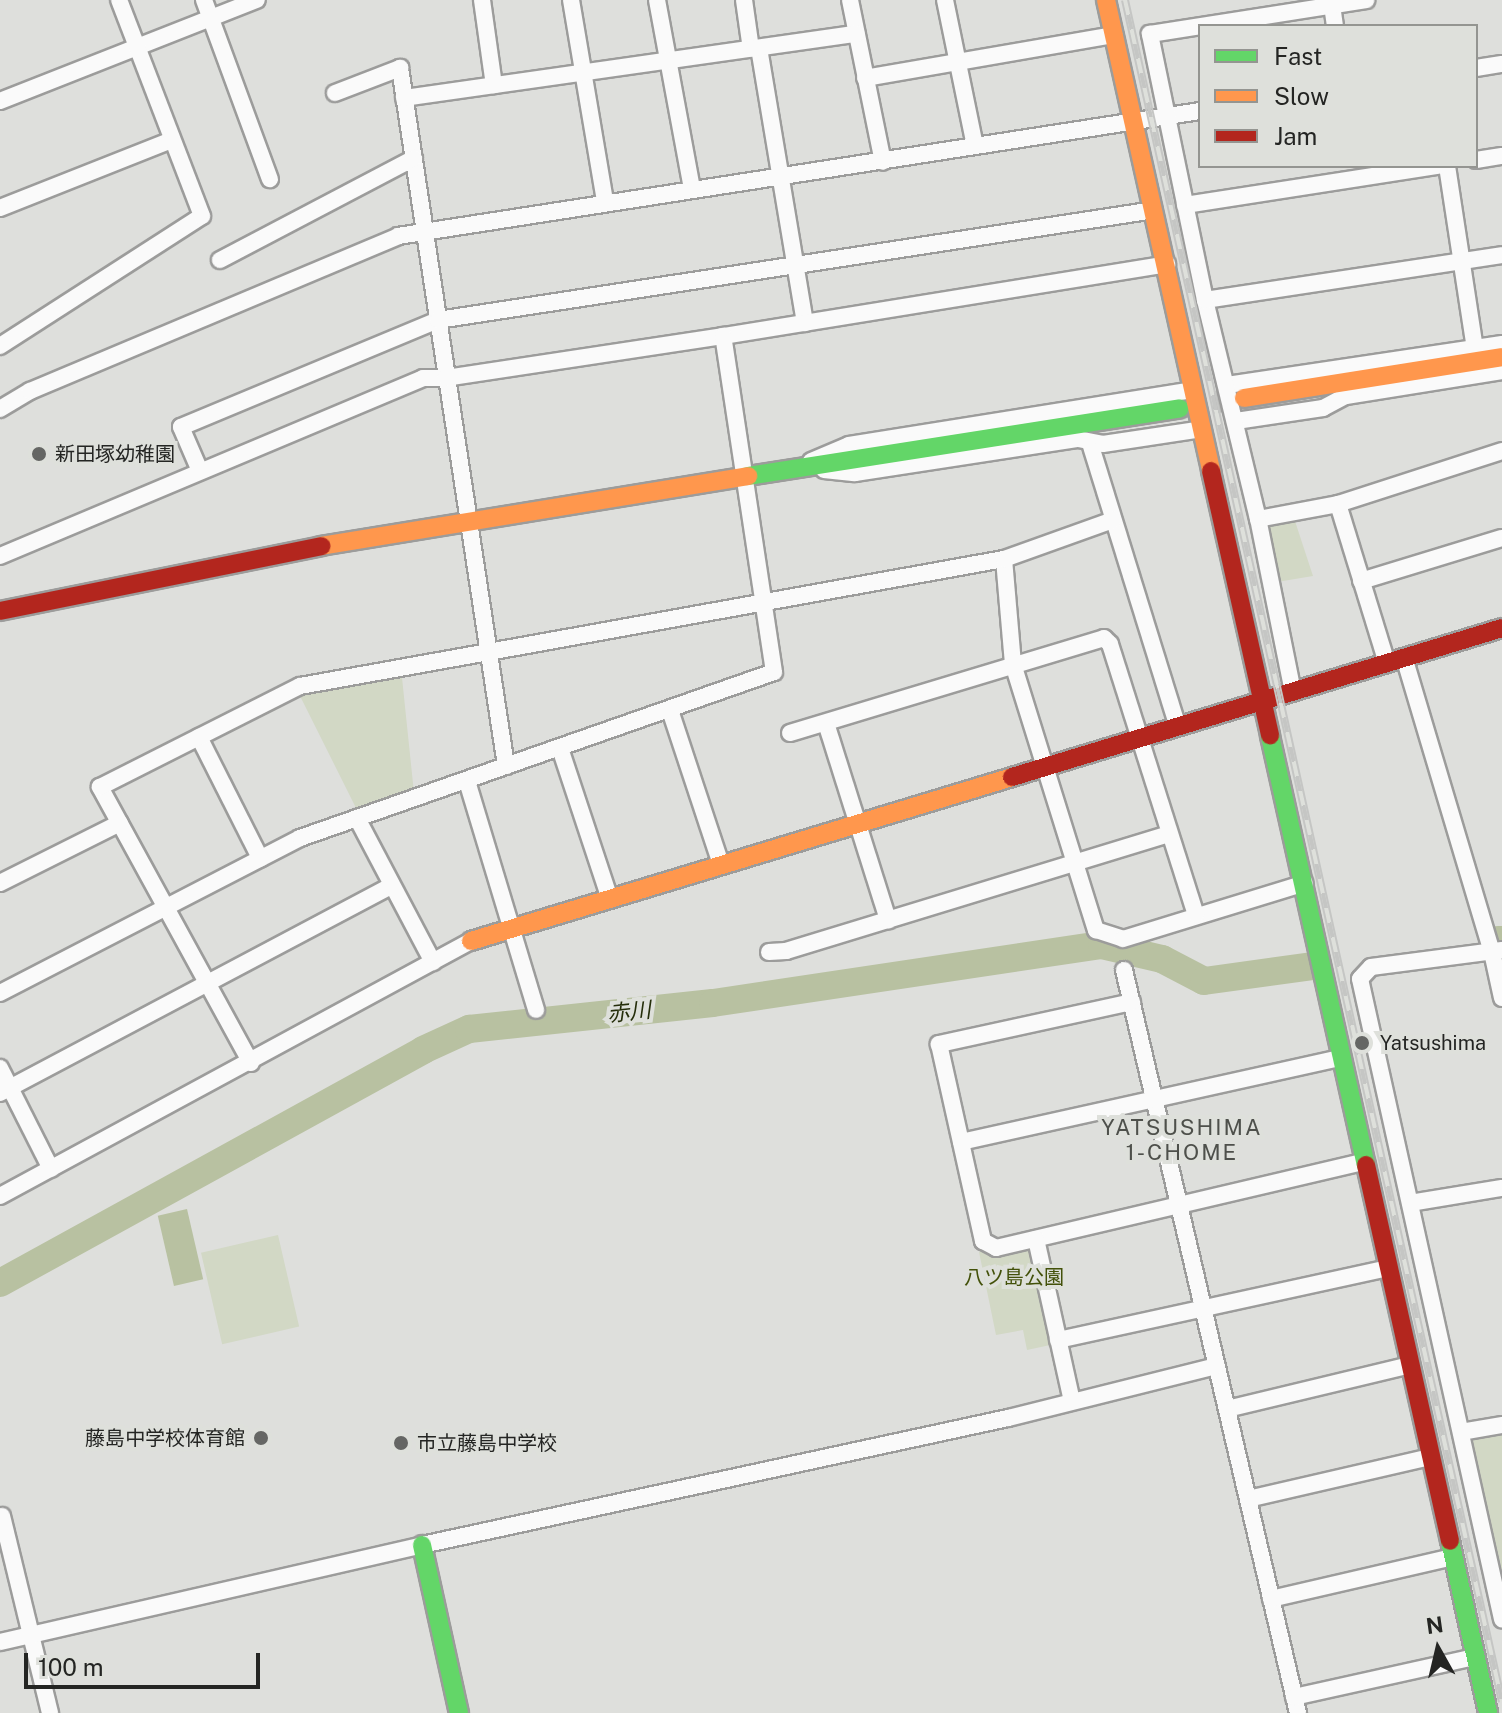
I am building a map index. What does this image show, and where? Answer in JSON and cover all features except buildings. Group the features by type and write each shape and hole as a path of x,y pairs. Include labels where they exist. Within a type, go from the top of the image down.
{"street":[{"path":"0,346 202,216 119,0"},
{"path":"204,0 270,179"},
{"path":"0,101 257,0"},
{"path":"482,0 494,85"},
{"path":"571,0 605,201"},
{"path":"657,0 692,189"},
{"path":"744,0 805,323"},
{"path":"850,0 883,162"},
{"path":"945,0 975,146"},
{"path":"1106,0 1488,1713"},
{"path":"1208,24 1323,4 1366,0"},
{"path":"1323,4 1334,24"},
{"path":"1198,26 1150,34 1205,300 1236,421 1293,692"},
{"path":"404,98 856,34"},
{"path":"865,78 1114,35"},
{"path":"1478,68 1502,64"},
{"path":"335,93 400,68 466,521 490,653 506,766"},
{"path":"0,409 30,391 384,242 426,231 1198,111"},
{"path":"0,208 172,140"},
{"path":"1478,160 1502,156"},
{"path":"220,260 414,158"},
{"path":"1185,205 1425,168"},
{"path":"1447,168 1475,348"},
{"path":"200,471 181,427 438,320 1154,210"},
{"path":"1205,300 1502,255"},
{"path":"0,556 423,378 446,378 723,336 1167,264"},
{"path":"0,993 300,838 774,672 723,336"},
{"path":"1227,385 1502,344"},
{"path":"1244,398 1502,357"},
{"path":"1236,421 1323,408 1346,396 1502,371"},
{"path":"795,468 849,445 1191,390"},
{"path":"0,611 466,521 1180,408"},
{"path":"795,468 855,473 1078,439 1103,444 1202,429"},
{"path":"1090,443 1178,727"},
{"path":"1258,519 1338,504 1502,451"},
{"path":"1338,504 1361,581 1396,660 1497,951 1502,998"},
{"path":"251,1063 100,787 300,686 764,605 1004,559 1113,520"},
{"path":"1361,581 1502,538"},
{"path":"1004,559 1013,664 1096,930 1123,939 1305,883"},
{"path":"0,1196 251,1063 471,941 1502,628"},
{"path":"790,733 1104,638 1110,644 1196,915"},
{"path":"670,710 721,864"},
{"path":"826,723 888,920"},
{"path":"199,737 260,858"},
{"path":"560,748 610,899"},
{"path":"467,781 536,1010"},
{"path":"357,818 433,962"},
{"path":"0,883 120,823"},
{"path":"769,952 786,951 1168,834"},
{"path":"5,1090 391,886"},
{"path":"1497,951 1371,967 1360,979 1461,1432 1497,1570 1502,1619"},
{"path":"1124,970 1296,1705 1475,1657"},
{"path":"1132,1002 939,1044 983,1241 996,1248 1363,1162"},
{"path":"961,1142 1340,1058"},
{"path":"0,1068 5,1090 51,1169"},
{"path":"1410,1203 1502,1188"},
{"path":"1036,1239 1072,1401"},
{"path":"1058,1340 1387,1268"},
{"path":"1227,1409 1410,1365"},
{"path":"0,1642 1217,1366"},
{"path":"1461,1432 1502,1425"},
{"path":"1248,1499 1430,1457"},
{"path":"2,1516 50,1713"},
{"path":"422,1545 459,1713"},
{"path":"1271,1599 1453,1557"}],"green space":[{"path":"1292,512 1313,576 1271,583 1258,519"},
{"path":"401,668 414,793 356,808 297,690"},
{"path":"278,1235 299,1327 222,1344 201,1253"},
{"name":"八ツ島公園","path":"1035,1239 1055,1344 1027,1350 1023,1330 996,1335 979,1252"},
{"path":"1502,1425 1502,1570 1492,1571 1461,1432"}],"shaded area":[{"path":"187,1209 203,1279 174,1286 158,1216"}],"waterway":[{"name":"赤川","path":"0,1283 423,1050 469,1029 713,1003 1102,945 1162,959 1204,981 1312,966"}],"tunnel":[{"path":"1180,408 1244,398"}],"railway":[{"path":"1125,0 1502,1702"}],"traffic: fast":[{"path":"748,476 1180,408"},
{"path":"1270,736 1366,1165"},
{"path":"1450,1541 1488,1713"},
{"path":"422,1545 459,1713"}],"traffic: slow":[{"path":"1106,0 1211,471"},
{"path":"1244,398 1502,357"},
{"path":"321,546 748,476"},
{"path":"471,941 1012,777"}],"traffic: jam":[{"path":"1211,471 1270,736"},
{"path":"0,611 321,546"},
{"path":"1012,777 1502,628"},
{"path":"1366,1165 1450,1541"}],"place":[{"name":"新田塚幼稚園","path":"39,454"},
{"name":"Yatsushima","path":"1362,1043"},
{"name":"藤島中学校体育館","path":"261,1438"},
{"name":"市立藤島中学校","path":"401,1443"}],"district":[{"name":"YATSUSHIMA 1-CHOME","path":"1182,1140"}]}
